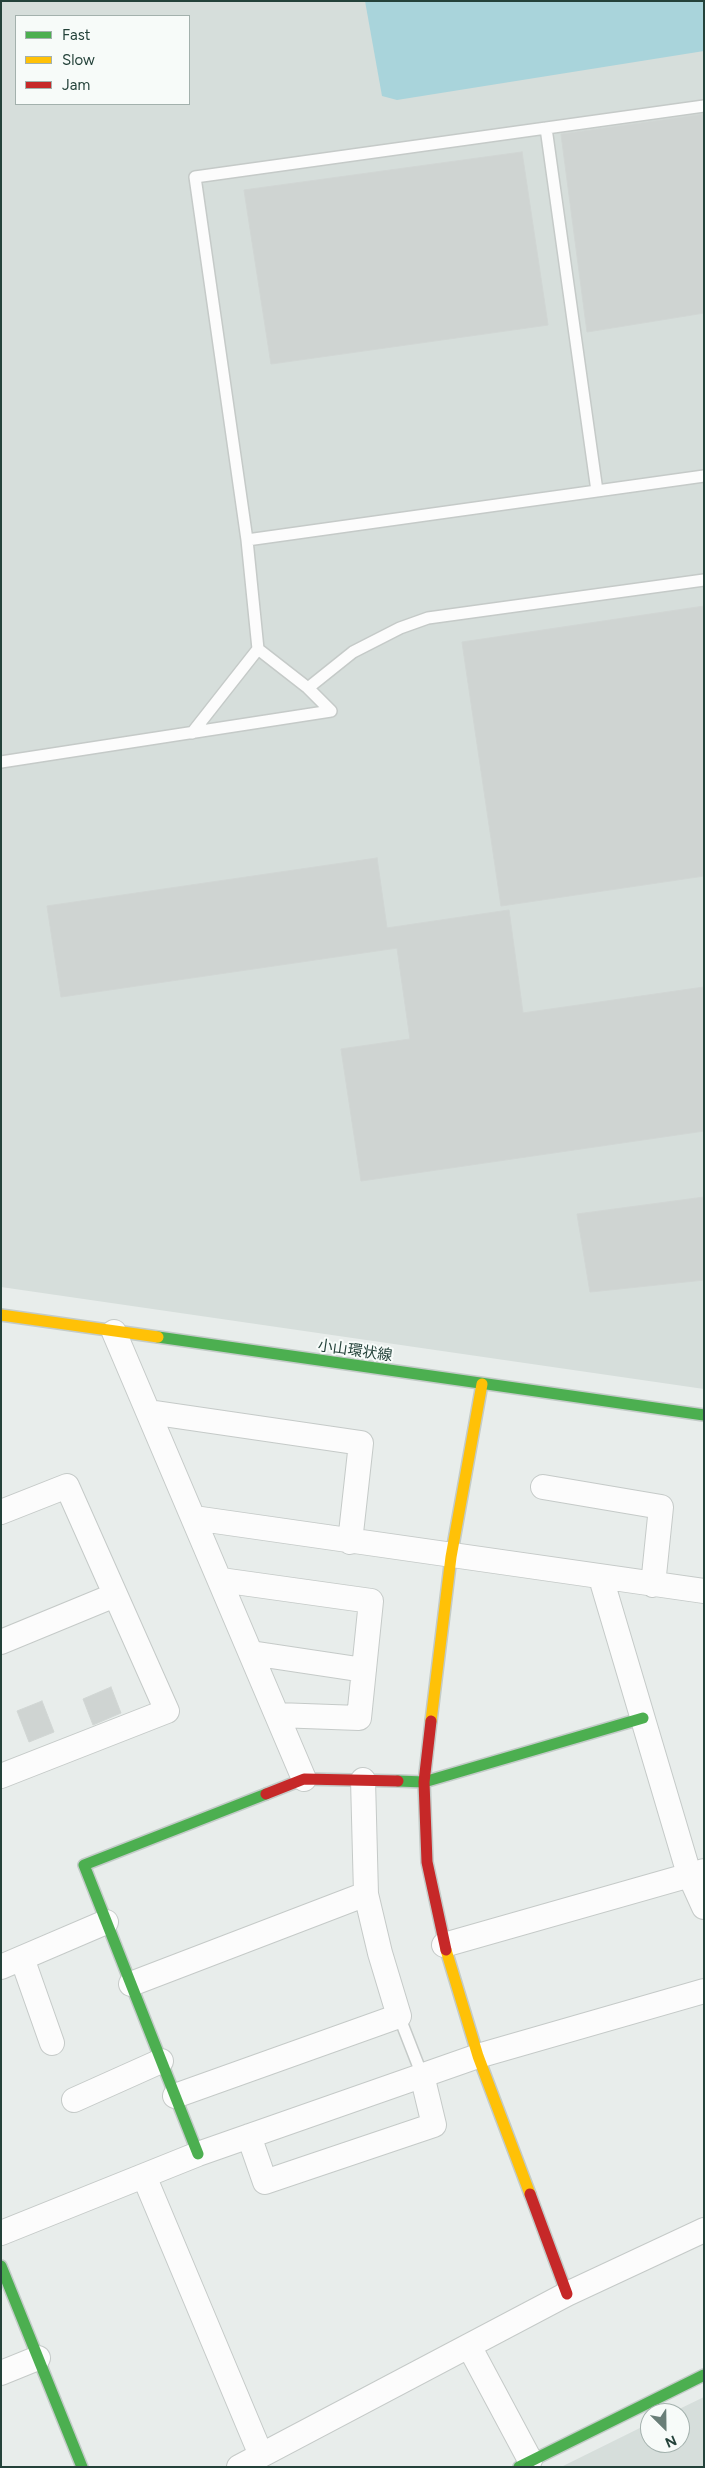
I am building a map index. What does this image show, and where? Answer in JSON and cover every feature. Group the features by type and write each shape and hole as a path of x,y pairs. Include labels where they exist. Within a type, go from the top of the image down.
{"street":[{"name":"小山環状線","path":"1,1315 704,1415"},
{"path":"114,1332 304,1779"},
{"path":"482,1384 451,1557 424,1782 428,1862 444,1945 478,2056 567,2294"},
{"path":"148,1412 361,1444 350,1542"},
{"path":"1,1512 67,1486 167,1711 1,1776"},
{"path":"544,1487 661,1507 653,1585"},
{"path":"194,1518 451,1557 704,1592"},
{"path":"601,1578 643,1718 696,1872 704,1907"},
{"path":"220,1580 371,1601 359,1718 278,1715"},
{"path":"1,1642 116,1595"},
{"path":"251,1653 364,1670"},
{"path":"198,2154 84,1865 304,1779 424,1782 643,1718"},
{"path":"175,2096 400,2016 380,1953 366,1894 362,1780"},
{"path":"444,1945 696,1872"},
{"path":"131,1984 366,1894"},
{"path":"52,2043 12,1962 106,1922"},
{"path":"1,2233 198,2154 422,2075 478,2056 704,1991"},
{"path":"74,2100 161,2061"},
{"path":"249,2136 265,2182 434,2125 422,2075"},
{"path":"144,2176 261,2455"},
{"path":"238,2467 567,2294 704,2230"},
{"path":"1,2266 82,2467"},
{"path":"469,2346 524,2464 704,2374"},
{"path":"1,2374 38,2358"}],"lane":[{"path":"192,733 258,650 246,540 194,177 704,106"},
{"path":"546,128 597,491"},
{"path":"246,540 704,476"},
{"path":"308,688 354,652 400,628 428,618 704,580"},
{"path":"1,762 331,711 308,688 258,650"},
{"path":"400,2016 422,2075"}],"shaded area":[{"path":"1,1 704,1 704,1389 1,1287"},
{"path":"704,2397 704,2467 561,2467 640,2428 640,2453 690,2453 690,2404"}],"water":[{"path":"365,1 704,1 704,51 397,100 382,96"}],"building":[{"path":"704,114 704,313 587,332 561,134"},
{"path":"522,152 548,325 271,364 244,190"},
{"path":"704,606 704,876 501,906 462,642"},
{"path":"377,858 387,928 509,910 523,1013 704,987 704,1131 361,1181 341,1049 410,1039 397,948 61,997 47,906"},
{"path":"704,1197 704,1280 590,1292 577,1214"},
{"path":"111,1687 121,1713 93,1725 83,1699"},
{"path":"42,1701 54,1732 29,1742 17,1711"}],"traffic: fast":[{"path":"158,1337 704,1415"},
{"path":"398,1781 424,1782 643,1718"},
{"path":"198,2154 84,1865 266,1794"},
{"path":"1,2266 82,2467"},
{"path":"519,2467 704,2375"}],"traffic: slow":[{"path":"1,1315 158,1337"},
{"path":"431,1721 451,1557 482,1384"},
{"path":"446,1950 478,2056 530,2194"}],"traffic: jam":[{"path":"431,1721 424,1782 427,1862 446,1950"},
{"path":"266,1794 304,1779 398,1781"},
{"path":"530,2194 567,2294"}]}
